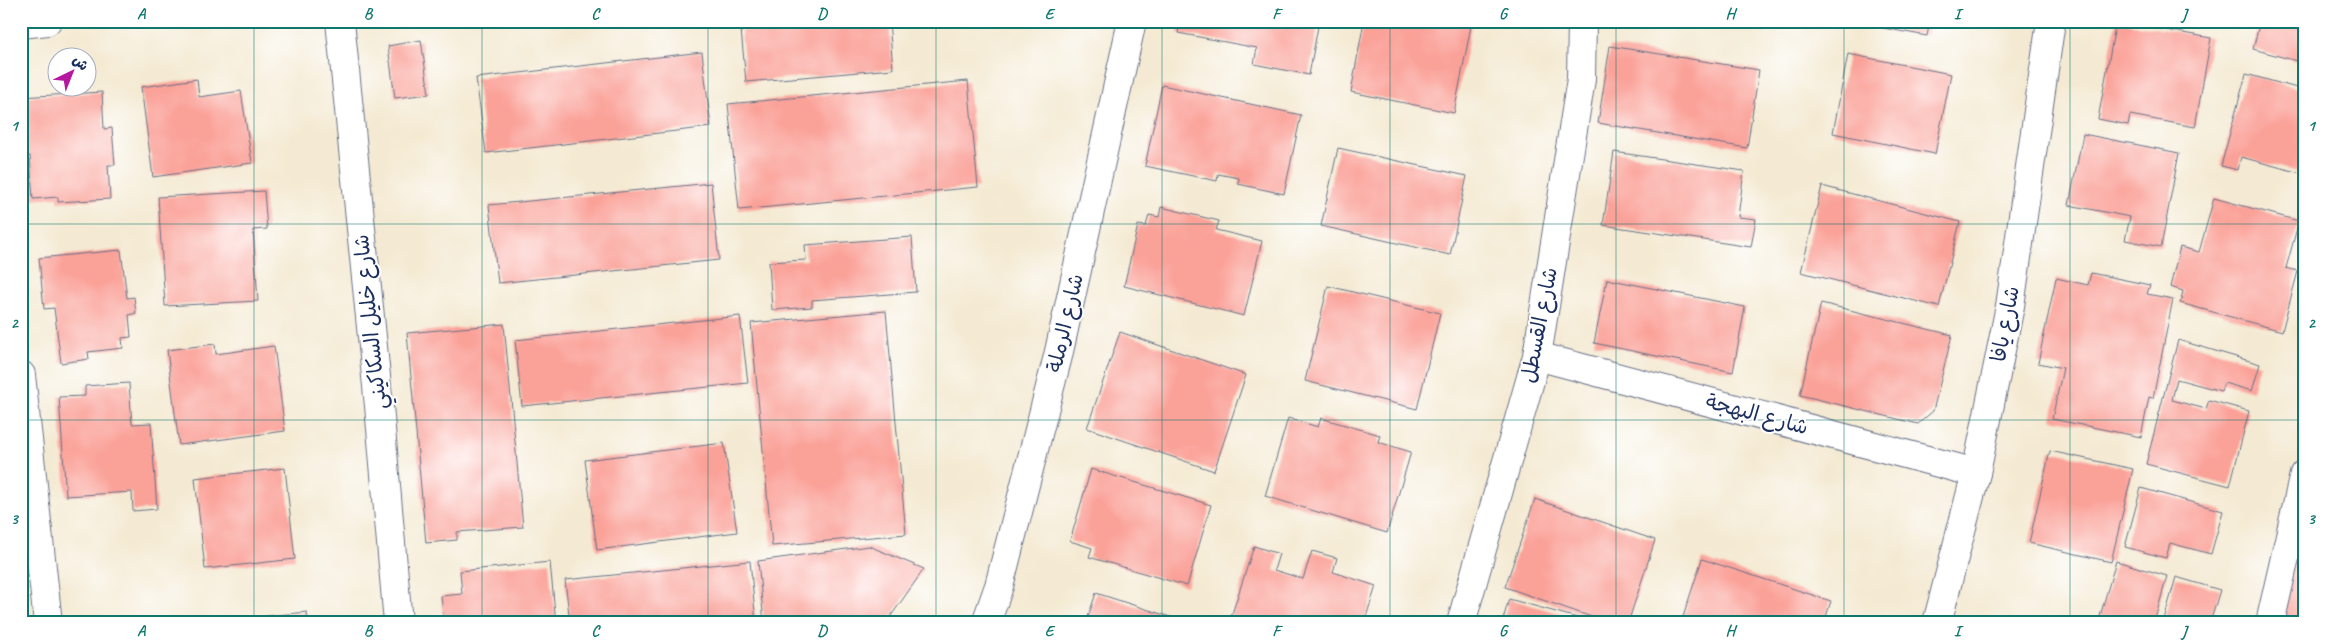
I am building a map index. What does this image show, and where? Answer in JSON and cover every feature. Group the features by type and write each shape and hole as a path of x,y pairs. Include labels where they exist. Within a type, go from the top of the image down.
{"street":[{"path":"21,24 47,21"},
{"name":"شارع خليل السكاكيني","path":"340,21 379,406 398,623"},
{"name":"شارع الرملة","path":"986,623 999,586 1058,356 1132,21"},
{"name":"شارع القسطل","path":"1461,623 1537,356 1581,79 1582,21"},
{"name":"شارع يافا","path":"1937,623 1976,473 2010,306 2051,21"},
{"name":"شارع البهجة","path":"1537,356 1976,473"},
{"path":"21,375 48,623"},
{"path":"2270,623 2304,474"}],"building":[{"path":"841,21 889,21 893,69 746,82 741,30"},
{"path":"1180,21 1319,21 1309,75 1254,64 1257,48 1178,33"},
{"path":"1364,21 1472,21 1454,113 1351,92"},
{"path":"1729,21 1764,21 1763,28"},
{"path":"1844,21 1930,21 1927,36"},
{"path":"2116,21 2211,38 2195,127 2130,115 2128,125 2098,119"},
{"path":"2260,21 2304,21 2304,63 2253,49"},
{"path":"421,40 429,94 395,98 388,46"},
{"path":"1610,46 1759,70 1747,148 1598,123"},
{"path":"702,52 711,127 486,153 476,78"},
{"path":"1848,54 1951,74 1935,154 1833,133"},
{"path":"2246,74 2304,90 2304,174 2241,157 2238,170 2221,166"},
{"path":"197,79 199,97 241,91 252,163 153,177 141,87"},
{"path":"968,81 978,187 739,210 728,104"},
{"path":"1162,85 1301,115 1284,194 1238,184 1239,178 1218,174 1217,181 1145,166"},
{"path":"98,92 102,92 104,129 112,128 115,165 108,165 110,199 58,202 58,197 33,199 30,156 25,156 21,97 48,95 48,98 98,98"},
{"path":"2083,134 2179,153 2161,247 2125,240 2130,217 2069,205"},
{"path":"1338,148 1467,176 1450,255 1321,226"},
{"path":"1614,152 1744,171 1738,217 1756,219 1751,247 1603,225"},
{"path":"711,183 719,260 498,283 489,205"},
{"path":"1822,186 1960,222 1939,307 1801,272"},
{"path":"264,191 267,229 253,230 258,301 165,306 158,197"},
{"path":"2214,198 2299,221 2286,268 2298,271 2282,331 2180,303 2183,291 2170,287 2180,247 2199,252"},
{"path":"1161,207 1219,221 1216,230 1262,241 1244,316 1124,286 1138,225 1146,226 1149,215 1159,217"},
{"path":"912,237 916,292 812,300 812,307 772,310 769,262 806,260 805,245"},
{"path":"121,250 127,298 134,297 136,313 129,315 131,337 122,338 123,348 88,352 89,359 61,363 54,308 44,309 39,258"},
{"path":"2091,273 2150,285 2147,294 2173,299 2153,398 2149,397 2141,437 2052,419 2063,368 2038,363 2056,278 2088,285"},
{"path":"1607,279 1745,307 1733,372 1594,343"},
{"path":"1328,286 1440,313 1417,409 1305,381"},
{"path":"1821,303 1952,335 1933,411 1918,424 1800,395"},
{"path":"886,311 906,534 772,546 751,323"},
{"path":"740,316 748,383 522,406 515,340"},
{"path":"504,324 523,527 457,532 457,540 426,543 407,333"},
{"path":"1120,332 1246,375 1214,471 1087,428"},
{"path":"2178,340 2260,364 2252,391 2224,383 2221,391 2177,379 2172,400 2206,409 2209,400 2249,411 2230,486 2146,464"},
{"path":"215,344 216,354 274,346 285,431 179,445 167,350"},
{"path":"129,383 132,424 151,423 157,509 133,511 132,492 66,496 59,397 85,396 85,386"},
{"path":"1288,418 1318,427 1321,418 1380,435 1378,442 1411,452 1387,533 1265,496"},
{"path":"724,443 737,532 597,550 585,460"},
{"path":"2050,451 2133,469 2111,562 2029,543"},
{"path":"285,468 295,559 205,569 195,478"},
{"path":"1091,469 1211,505 1187,586 1089,557 1092,548 1070,541"},
{"path":"2141,488 2223,511 2211,554 2170,543 2166,558 2125,547"},
{"path":"1535,499 1655,540 1628,623 1609,623 1505,587"},
{"path":"2304,515 2304,623 2278,623"},
{"path":"869,546 924,569 886,623 764,623 758,561"},
{"path":"1254,546 1279,554 1274,570 1303,579 1312,551 1337,558 1333,572 1376,586 1364,623 1229,623"},
{"path":"1702,559 1831,601 1824,623 1681,623"},
{"path":"750,561 756,623 570,623 565,580"},
{"path":"2116,561 2167,576 2154,623 2098,623"},
{"path":"550,562 556,623 444,623 441,596 462,594 460,571"},
{"path":"2176,577 2220,590 2210,623 2163,623"},
{"path":"1096,593 1186,622 1186,623 1086,623"},
{"path":"1509,599 1592,622 1592,623 1502,623"},
{"path":"307,612 308,623 220,623 220,621"}]}
